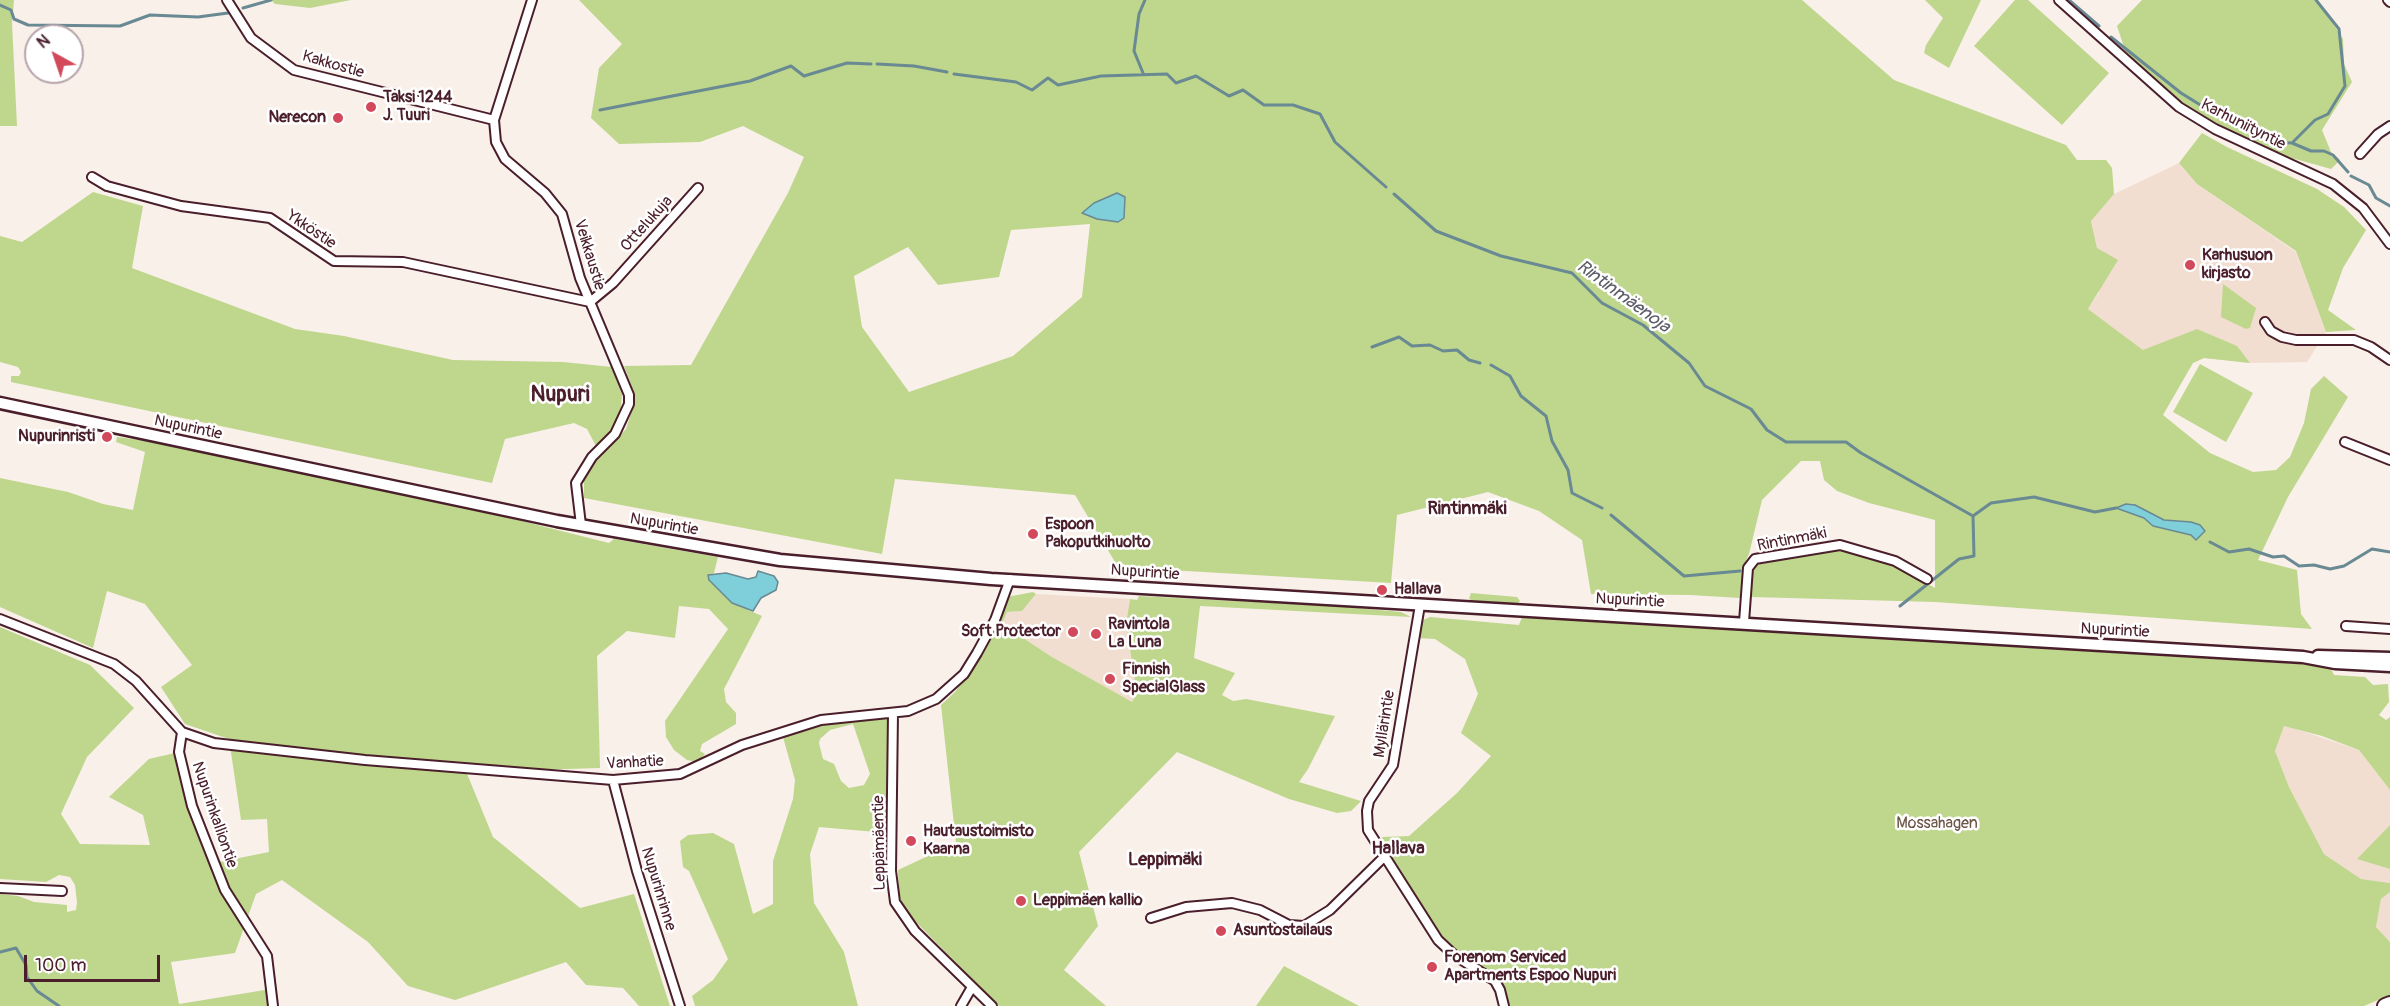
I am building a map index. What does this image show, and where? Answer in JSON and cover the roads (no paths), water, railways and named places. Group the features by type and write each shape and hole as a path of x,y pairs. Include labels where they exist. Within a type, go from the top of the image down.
{"highway":[{"path":"2385,1006 2390,1004"}],"main road":[{"name":"Nupurintie","path":"0,404 580,525 780,560 891,572 1420,605 1744,622 1900,634 2303,657 2334,655 2390,658"},
{"name":"Nupurintie","path":"2303,657 2335,663 2390,666"}],"street":[{"name":"Kakkostie","path":"227,0 251,38 294,70 494,120"},
{"name":"Veikkaustie","path":"532,0 494,120 500,151 514,169 554,202 562,214 580,278 629,395 629,404 615,434 582,468 576,483 580,525"},
{"name":"Karhuniityntie","path":"2060,0 2179,107 2215,129 2333,184 2362,208 2390,244"},
{"path":"2360,154 2378,134 2390,126"},
{"name":"Ykköstie","path":"92,177 107,186 181,206 270,218 334,261 404,262 590,302"},
{"name":"Ottelukuja","path":"590,302 613,283 698,188"},
{"path":"2265,322 2271,331 2282,337 2296,340 2354,340 2371,347 2390,360"},
{"path":"2345,442 2390,460"},
{"name":"Rintinmäki","path":"1744,622 1748,568 1755,559 1840,545 1895,561 1927,579"},
{"name":"Vanhatie","path":"182,732 214,743 364,760 614,780 680,774 742,746 821,720 867,713 893,713 924,706 936,699 949,691 964,674 994,620 1010,579"},
{"name":"Myllärintie","path":"1420,605 1393,765 1369,801 1367,811 1371,837 1438,940 1454,955 1495,981 1504,1006"},
{"path":"0,619 114,663 127,672 182,732"},
{"path":"2346,626 2390,629"},
{"name":"Leppämäentie","path":"893,713 891,871 895,902 915,931 992,1006"},
{"name":"Nupurinkalliontie","path":"182,732 179,752 192,806 225,890 267,956 273,1006"},
{"name":"Nupurinrinne","path":"614,780 637,871 680,1006"},
{"path":"1151,918 1186,907 1232,903 1260,910 1289,925 1304,926 1330,910 1384,857"},
{"path":"0,888 62,891"},
{"path":"961,1006 972,987"}],"water":[{"path":"1117,193 1125,197 1124,218 1118,222 1097,219 1082,213 1094,203"},
{"path":"2126,504 2135,505 2164,520 2200,525 2205,531 2196,540 2191,535 2153,526 2144,518 2116,508"},
{"path":"758,571 774,576 778,582 776,590 761,598 753,611 732,603 709,580 708,575 726,573 748,579 756,577"}],"waterway":[{"path":"243,8 271,0"},
{"path":"1143,73 1134,51 1139,14 1145,0"},
{"path":"2069,0 2099,26"},
{"path":"2292,143 2315,120 2328,114 2345,86 2339,29 2316,0"},
{"path":"0,5 11,10 14,19 28,25 120,26 150,15 198,17 228,13"},
{"path":"2111,37 2181,93 2231,124 2241,123 2249,127 2260,139"},
{"path":"600,110 750,81 791,66 804,76 847,63 871,64"},
{"path":"877,64 914,66 947,72"},
{"name":"Rintinmäenoja","path":"954,74 1016,82 1032,90 1048,78 1058,85 1101,76 1167,74 1176,83 1196,76 1229,96 1243,90 1264,105 1293,105 1320,114 1335,142 1386,187"},
{"path":"2270,142 2292,143 2311,151 2324,151 2333,155 2348,172"},
{"path":"2351,176 2369,185 2376,198 2390,206"},
{"name":"Rintinmäenoja","path":"1394,194 1436,231 1501,256 1572,273 1602,303 1643,325 1689,363 1705,386 1751,409 1767,430 1786,442 1846,442 1861,453 1973,516"},
{"path":"1372,347 1399,337 1412,346 1430,345 1443,351 1457,350 1469,360 1480,363"},
{"path":"1491,365 1510,376 1521,396 1546,416 1552,441 1568,470 1572,493 1602,508"},
{"name":"Rintinmäenoja","path":"1973,516 1991,503 2034,497 2095,512 2116,508"},
{"path":"1611,515 1684,576 1740,571"},
{"path":"1900,606 1959,559 1974,556 1973,516"},
{"name":"Rintinmäenoja","path":"2210,542 2229,552 2249,549 2273,557 2284,556 2299,566 2314,565 2330,569 2344,566 2372,549 2390,552"},
{"path":"0,952 16,948 26,965 27,977 37,991 59,1006"}],"place":[{"name":"Taksi 1244 J. Tuuri","path":"371,107"},
{"name":"Nerecon","path":"338,118"},
{"name":"Karhusuon kirjasto","path":"2190,265"},
{"name":"Nupurinristi","path":"107,437"},
{"name":"Espoon Pakoputkihuolto","path":"1033,534"},
{"name":"Hallava","path":"1382,590"},
{"name":"Soft Protector","path":"1073,632"},
{"name":"Ravintola La Luna","path":"1096,634"},
{"name":"Finnish SpecialGlass","path":"1110,679"},
{"name":"Hautaustoimisto Kaarna","path":"911,841"},
{"name":"Leppimäen kallio","path":"1021,901"},
{"name":"Asuntostailaus","path":"1221,931"},
{"name":"Forenom Serviced Apartments Espoo Nupuri","path":"1432,967"}],"district":[{"name":"Nupuri","path":"560,395"},
{"name":"Rintinmäki","path":"1467,509"},
{"name":"Hallava","path":"1398,849"},
{"name":"Leppimäki","path":"1165,860"}],"park label":[{"name":"Mossahagen","path":"1937,824"}]}
